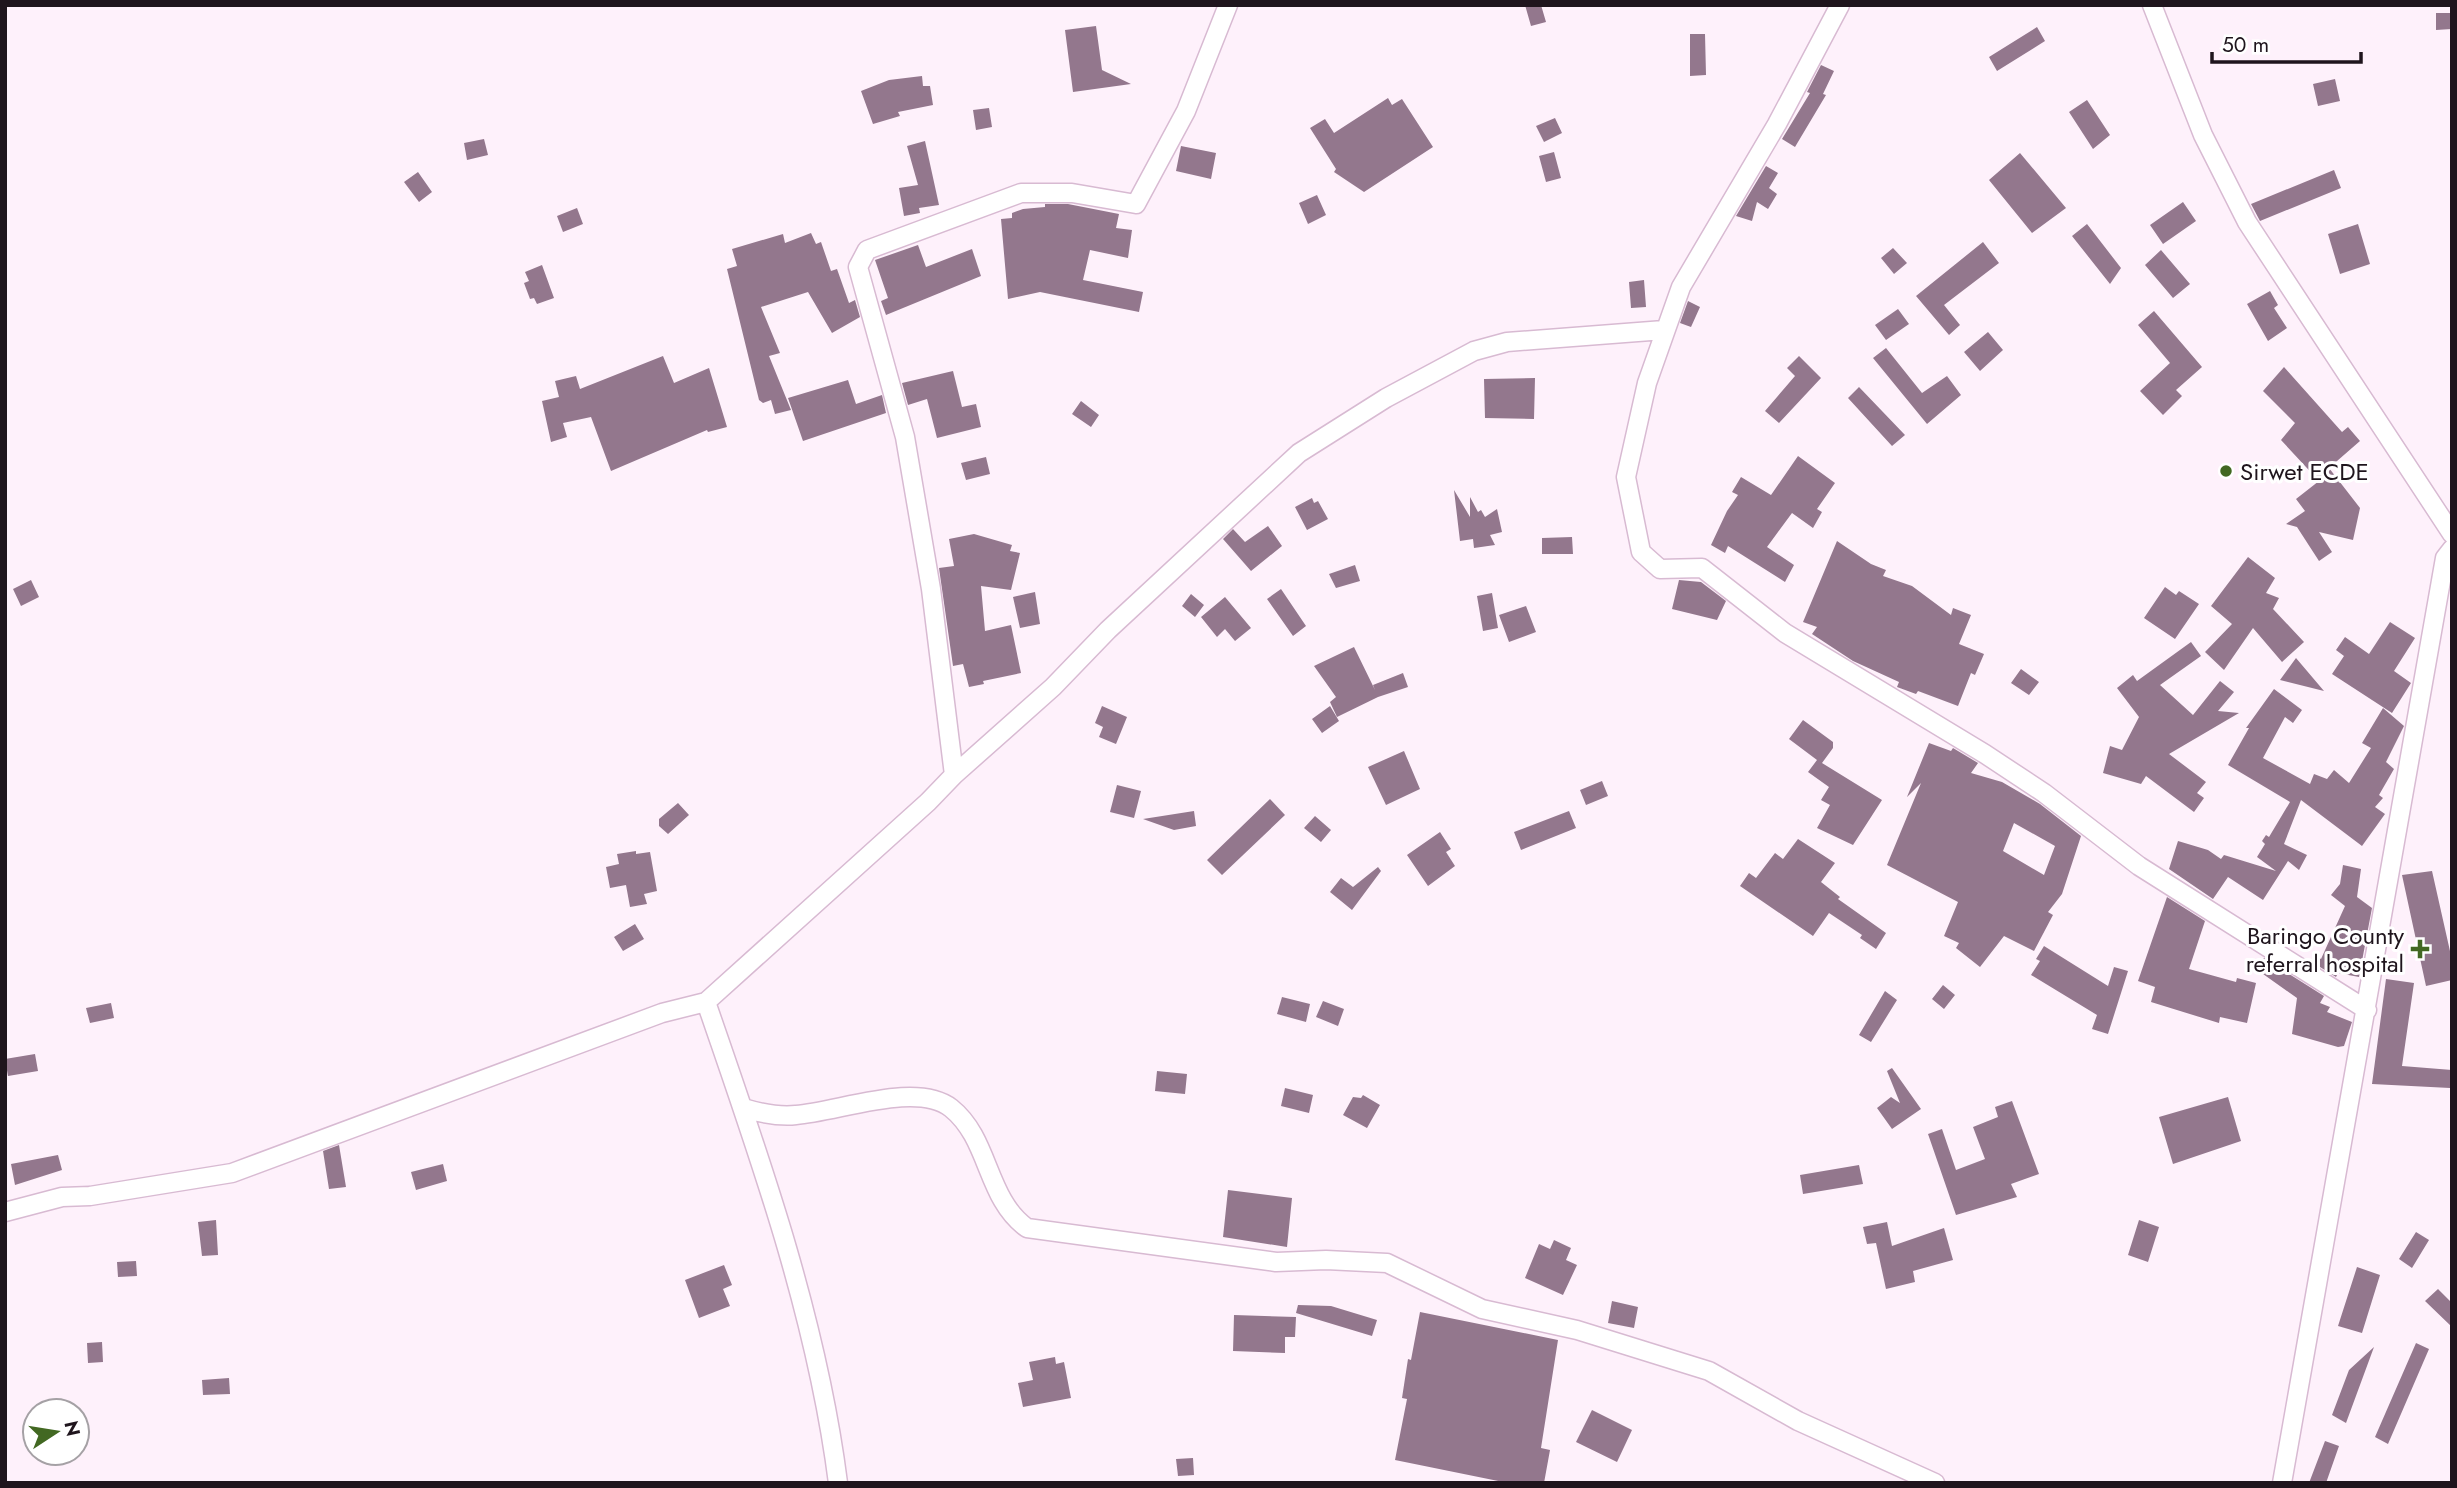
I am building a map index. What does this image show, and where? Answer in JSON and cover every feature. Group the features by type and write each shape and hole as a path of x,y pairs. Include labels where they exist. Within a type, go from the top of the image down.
{"street":[{"path":"954,775 931,589 905,437 858,267 867,250 1021,193 1072,193 1136,204 1186,111 1228,5"},
{"path":"1840,5 1777,124 1681,287 1664,330 1640,407 1626,477 1640,552 1660,569 1702,568 1785,633 1985,754 2044,793 2139,866 2367,1010"},
{"path":"2152,5 2203,135 2246,222 2452,534"},
{"path":"5,1212 62,1197 90,1196 232,1173 662,1013 706,1002 929,802 954,775 1053,687 1108,630 1298,453 1322,436 1474,351 1507,342 1664,330"},
{"path":"2282,1483 2445,558 2452,549"},
{"path":"706,1002 743,1108 795,1281 817,1368 838,1483"},
{"path":"743,1108 794,1116 897,1098 930,1098 951,1108 968,1127 996,1191 1011,1216 1027,1228 1276,1262 1326,1260 1387,1263 1482,1309 1577,1330 1709,1371 1798,1421 1935,1483"}],"building":[{"path":"1525,5 1541,5 1546,22 1531,26"},
{"path":"2436,13 2452,13 2452,29 2436,30"},
{"path":"1096,26 1102,70 1131,84 1073,92 1065,30"},
{"path":"2037,27 2045,41 1997,71 1989,57"},
{"path":"1690,34 1705,34 1706,75 1690,76"},
{"path":"1821,65 1834,71 1823,94 1826,95 1795,147 1782,139 1810,93 1807,92"},
{"path":"922,76 923,86 930,86 933,105 898,112 900,116 873,124 861,91 889,80"},
{"path":"2335,79 2340,101 2318,106 2313,84"},
{"path":"1388,98 1392,105 1402,99 1433,147 1364,192 1334,172 1336,169 1310,128 1325,119 1334,133"},
{"path":"2087,100 2110,135 2093,149 2069,112"},
{"path":"989,108 992,127 976,130 973,110"},
{"path":"1555,118 1562,133 1544,142 1536,126"},
{"path":"484,139 488,155 467,160 464,143"},
{"path":"925,141 939,205 919,208 920,213 904,216 899,188 918,185 907,146"},
{"path":"1181,146 1216,153 1211,179 1176,171"},
{"path":"1554,152 1561,178 1546,182 1539,156"},
{"path":"2020,153 2066,208 2032,233 1989,180"},
{"path":"1766,166 1778,173 1769,188 1777,194 1768,209 1757,202 1752,221 1736,216"},
{"path":"2334,170 2341,188 2260,221 2251,204"},
{"path":"418,172 432,192 419,202 404,182"},
{"path":"1317,195 1326,215 1308,224 1299,203"},
{"path":"2183,202 2196,221 2163,244 2150,225"},
{"path":"1045,204 1068,204 1119,214 1116,228 1132,230 1128,258 1090,250 1083,280 1143,292 1139,312 1040,292 1008,299 1001,219 1012,218 1012,213 1023,209 1045,207"},
{"path":"577,208 583,224 563,232 557,216"},
{"path":"2087,224 2121,268 2110,284 2072,236"},
{"path":"2358,224 2370,264 2340,274 2328,234"},
{"path":"811,233 816,244 821,242 831,271 837,269 849,303 855,300 860,317 832,333 808,292 761,307 780,353 769,356 791,410 775,414 771,400 763,403 759,400 727,269 737,266 732,249 783,234 785,243"},
{"path":"1983,242 1999,263 1944,305 1960,325 1949,335 1916,296"},
{"path":"918,245 926,267 972,249 981,276 886,315 881,301 888,298 875,260"},
{"path":"1893,248 1907,263 1894,274 1881,258"},
{"path":"2161,250 2190,284 2173,298 2145,265"},
{"path":"542,265 554,298 537,304 534,298 530,299 524,283 529,281 525,272"},
{"path":"1644,280 1646,307 1631,308 1629,282"},
{"path":"2270,291 2278,305 2274,308 2287,328 2268,341 2247,304"},
{"path":"1688,301 1700,307 1691,327 1680,323"},
{"path":"1898,309 1909,324 1886,340 1875,325"},
{"path":"2154,311 2202,367 2176,390 2182,396 2163,415 2140,391 2170,363 2138,325"},
{"path":"1988,332 2003,350 1980,371 1964,352"},
{"path":"1886,348 1922,393 1947,376 1961,395 1927,424 1873,358"},
{"path":"663,356 674,383 709,368 727,427 708,432 707,430 611,471 591,417 563,423 567,437 551,442 542,401 559,397 555,381 576,376 580,389"},
{"path":"1799,356 1821,378 1779,423 1765,411 1795,376 1787,368"},
{"path":"2284,367 2342,432 2348,427 2360,441 2329,468 2360,508 2353,540 2319,532 2332,552 2319,561 2297,527 2286,524 2305,511 2296,499 2319,481 2281,440 2295,423 2263,391"},
{"path":"953,371 962,407 976,404 981,427 937,438 927,399 908,405 902,383"},
{"path":"1535,378 1534,419 1485,418 1484,379"},
{"path":"848,380 856,404 882,395 886,413 803,441 788,398"},
{"path":"1859,387 1905,435 1892,446 1848,398"},
{"path":"1081,401 1099,415 1091,427 1072,414"},
{"path":"1798,456 1835,483 1817,509 1822,512 1813,528 1792,513 1767,547 1794,565 1785,582 1728,546 1725,553 1711,545 1738,495 1732,492 1741,477 1771,495"},
{"path":"986,457 990,474 966,480 961,463"},
{"path":"1454,490 1470,517 1470,497 1478,512 1481,510 1485,517 1497,509 1502,532 1490,535 1495,545 1474,548 1473,539 1460,541"},
{"path":"1312,498 1314,503 1318,501 1328,519 1307,530 1295,507"},
{"path":"1268,526 1282,546 1251,571 1223,539 1233,529 1245,542"},
{"path":"974,534 1012,545 1010,551 1020,553 1011,590 981,586 985,631 1011,625 1021,673 983,681 984,684 969,687 963,664 953,666 939,568 954,566 949,539"},
{"path":"1572,537 1573,554 1542,554 1542,538"},
{"path":"1837,541 1871,564 1886,570 1883,576 1912,586 1951,615 1953,608 1971,615 1959,644 1984,654 1975,675 1971,673 1958,706 1918,691 1916,694 1897,687 1899,682 1853,661 1812,634 1817,627 1803,622"},
{"path":"2248,557 2275,578 2266,593 2279,598 2273,609 2304,642 2282,662 2253,628 2224,670 2205,652 2232,624 2211,606"},
{"path":"1355,565 1360,581 1336,588 1329,574"},
{"path":"31,580 39,597 21,606 13,589"},
{"path":"1679,580 1701,582 1726,601 1717,620 1672,609"},
{"path":"2165,587 2176,595 2179,591 2199,604 2175,639 2144,618"},
{"path":"1281,589 1306,626 1293,636 1267,599"},
{"path":"1035,592 1040,624 1020,628 1013,597"},
{"path":"1492,593 1498,628 1483,631 1477,596"},
{"path":"1191,594 1204,605 1195,617 1182,606"},
{"path":"1225,597 1251,628 1235,641 1225,629 1217,637 1201,617"},
{"path":"1526,606 1536,632 1509,642 1499,615"},
{"path":"2390,622 2415,638 2394,671 2411,683 2392,713 2332,674 2344,656 2336,650 2345,637 2369,654"},
{"path":"2191,642 2201,656 2160,685 2193,715 2220,681 2234,692 2218,711 2239,713 2169,754 2206,782 2197,793 2204,798 2194,812 2146,776 2141,784 2103,773 2110,746 2122,750 2139,717 2117,688 2133,675 2137,681"},
{"path":"1354,647 1375,690 1373,685 1403,673 1408,687 1378,697 1337,717 1330,702 1336,697 1314,666"},
{"path":"2296,658 2324,691 2280,680"},
{"path":"2021,669 2039,682 2029,695 2011,683"},
{"path":"2274,689 2302,710 2293,723 2285,717 2263,758 2310,784 2314,774 2327,779 2334,770 2349,783 2371,748 2362,743 2383,708 2404,726 2386,762 2394,769 2379,795 2383,798 2375,807 2385,814 2362,846 2301,800 2284,844 2307,855 2299,870 2288,861 2263,900 2228,877 2213,899 2169,869 2178,841 2208,850 2221,859 2224,855 2276,871 2257,857 2265,844 2262,841 2266,835 2269,837 2290,802 2228,765 2249,728 2246,728"},
{"path":"1102,706 1127,717 1116,744 1099,737 1103,727 1095,723"},
{"path":"1330,706 1339,721 1322,733 1312,719"},
{"path":"1803,720 1833,742 1833,748 1822,763 1882,800 1853,845 1817,828 1830,805 1821,800 1829,787 1808,772 1817,760 1789,739"},
{"path":"1929,743 1951,751 1953,748 1978,763 1971,773 2002,782 2040,804 2081,836 2062,894 2048,912 2053,915 2034,951 2004,936 1980,967 1956,948 1959,943 1944,936 1958,902 1887,865 1921,783 1907,797","holes":["2014,823 2055,846 2044,875 2003,851"]},
{"path":"1404,751 1420,789 1386,805 1368,767"},
{"path":"1602,781 1608,796 1586,805 1580,790"},
{"path":"1117,785 1141,791 1134,818 1110,812"},
{"path":"1270,799 1285,815 1222,875 1207,860"},
{"path":"678,803 689,815 668,834 659,826 659,819"},
{"path":"1194,811 1196,826 1174,830 1143,819"},
{"path":"1569,811 1576,828 1521,850 1514,832"},
{"path":"1315,816 1331,830 1321,842 1304,828"},
{"path":"1440,832 1451,849 1446,852 1455,866 1428,886 1407,855"},
{"path":"1798,839 1835,863 1821,882 1840,897 1838,899 1886,933 1876,949 1860,938 1862,935 1829,913 1813,936 1740,886 1749,873 1756,878 1775,853 1783,859"},
{"path":"636,851 636,854 650,852 657,891 644,894 647,904 630,907 626,885 610,888 606,867 619,864 617,854"},
{"path":"2343,865 2361,869 2357,897 2372,908 2359,977 2338,973 2336,977 2312,962 2316,956 2321,959 2345,906 2331,895 2340,884"},
{"path":"1378,867 1381,871 1352,910 1330,892 1341,878 1353,887"},
{"path":"2432,871 2452,960 2452,980 2426,986 2402,875"},
{"path":"2167,897 2205,921 2189,969 2236,982 2237,978 2256,983 2247,1023 2220,1017 2219,1023 2151,1002 2155,987 2138,981"},
{"path":"635,924 644,939 623,951 614,937"},
{"path":"2044,946 2108,986 2114,967 2128,971 2108,1034 2092,1029 2097,1015 2031,975 2040,961 2036,959"},
{"path":"2264,958 2324,996 2320,1003 2330,1007 2327,1012 2352,1022 2344,1046 2338,1047 2292,1034 2297,998 2256,969"},
{"path":"2386,979 2414,983 2402,1066 2452,1070 2450,1088 2372,1084"},
{"path":"1943,985 1955,995 1944,1009 1932,999"},
{"path":"1885,991 1897,1000 1871,1042 1859,1035"},
{"path":"1282,997 1310,1004 1306,1022 1277,1014"},
{"path":"1323,1001 1344,1009 1338,1026 1316,1017"},
{"path":"111,1003 114,1018 90,1023 86,1008"},
{"path":"35,1054 38,1071 8,1076 5,1059"},
{"path":"1892,1068 1921,1109 1892,1129 1877,1108 1891,1097 1900,1103 1887,1071"},
{"path":"1157,1071 1187,1074 1185,1094 1155,1091"},
{"path":"1285,1088 1313,1095 1309,1113 1281,1106"},
{"path":"1363,1095 1380,1105 1367,1128 1343,1115 1353,1097 1361,1098"},
{"path":"2228,1097 2241,1141 2173,1164 2159,1117"},
{"path":"2012,1101 2039,1174 2011,1184 2017,1197 1956,1215 1928,1134 1942,1129 1956,1170 1985,1159 1973,1127 1998,1117 1995,1107"},
{"path":"339,1145 346,1187 329,1189 323,1151"},
{"path":"58,1155 62,1170 15,1185 11,1164"},
{"path":"443,1164 447,1181 416,1190 411,1172"},
{"path":"1859,1165 1863,1184 1803,1194 1800,1175"},
{"path":"1228,1190 1292,1198 1287,1247 1223,1237"},
{"path":"216,1220 218,1255 202,1256 198,1222"},
{"path":"2139,1220 2159,1227 2148,1262 2128,1255"},
{"path":"1887,1222 1892,1246 1944,1228 1953,1260 1913,1271 1915,1282 1886,1289 1876,1243 1867,1244 1863,1227"},
{"path":"2416,1232 2429,1240 2412,1268 2399,1259"},
{"path":"1554,1240 1571,1248 1566,1260 1577,1265 1563,1295 1525,1278 1539,1244 1550,1249"},
{"path":"136,1261 137,1276 118,1277 117,1262"},
{"path":"724,1265 732,1285 723,1289 730,1306 699,1318 685,1280"},
{"path":"2357,1267 2380,1275 2362,1333 2338,1326"},
{"path":"2438,1289 2452,1303 2452,1327 2425,1301"},
{"path":"1612,1301 1638,1307 1634,1328 1608,1323"},
{"path":"1298,1305 1331,1306 1377,1320 1372,1336 1296,1313"},
{"path":"1420,1312 1558,1340 1541,1448 1550,1450 1544,1483 1508,1483 1395,1460 1407,1399 1402,1398 1408,1359 1411,1360"},
{"path":"1234,1315 1296,1317 1295,1337 1285,1337 1285,1353 1233,1351"},
{"path":"102,1342 103,1362 88,1363 87,1343"},
{"path":"2416,1343 2429,1349 2388,1444 2375,1437"},
{"path":"2374,1347 2346,1423 2332,1415 2349,1370"},
{"path":"1055,1357 1056,1364 1064,1362 1071,1398 1023,1407 1018,1383 1033,1380 1029,1362"},
{"path":"229,1378 230,1394 203,1395 202,1380"},
{"path":"1592,1410 1632,1430 1617,1462 1576,1442"},
{"path":"2325,1441 2339,1446 2326,1483 2309,1483"},
{"path":"1193,1458 1194,1475 1178,1476 1176,1459"}],"place":[{"name":"Sirwet ECDE","path":"2226,471"},
{"name":"Baringo County referral hospital","path":"2420,949"}]}
